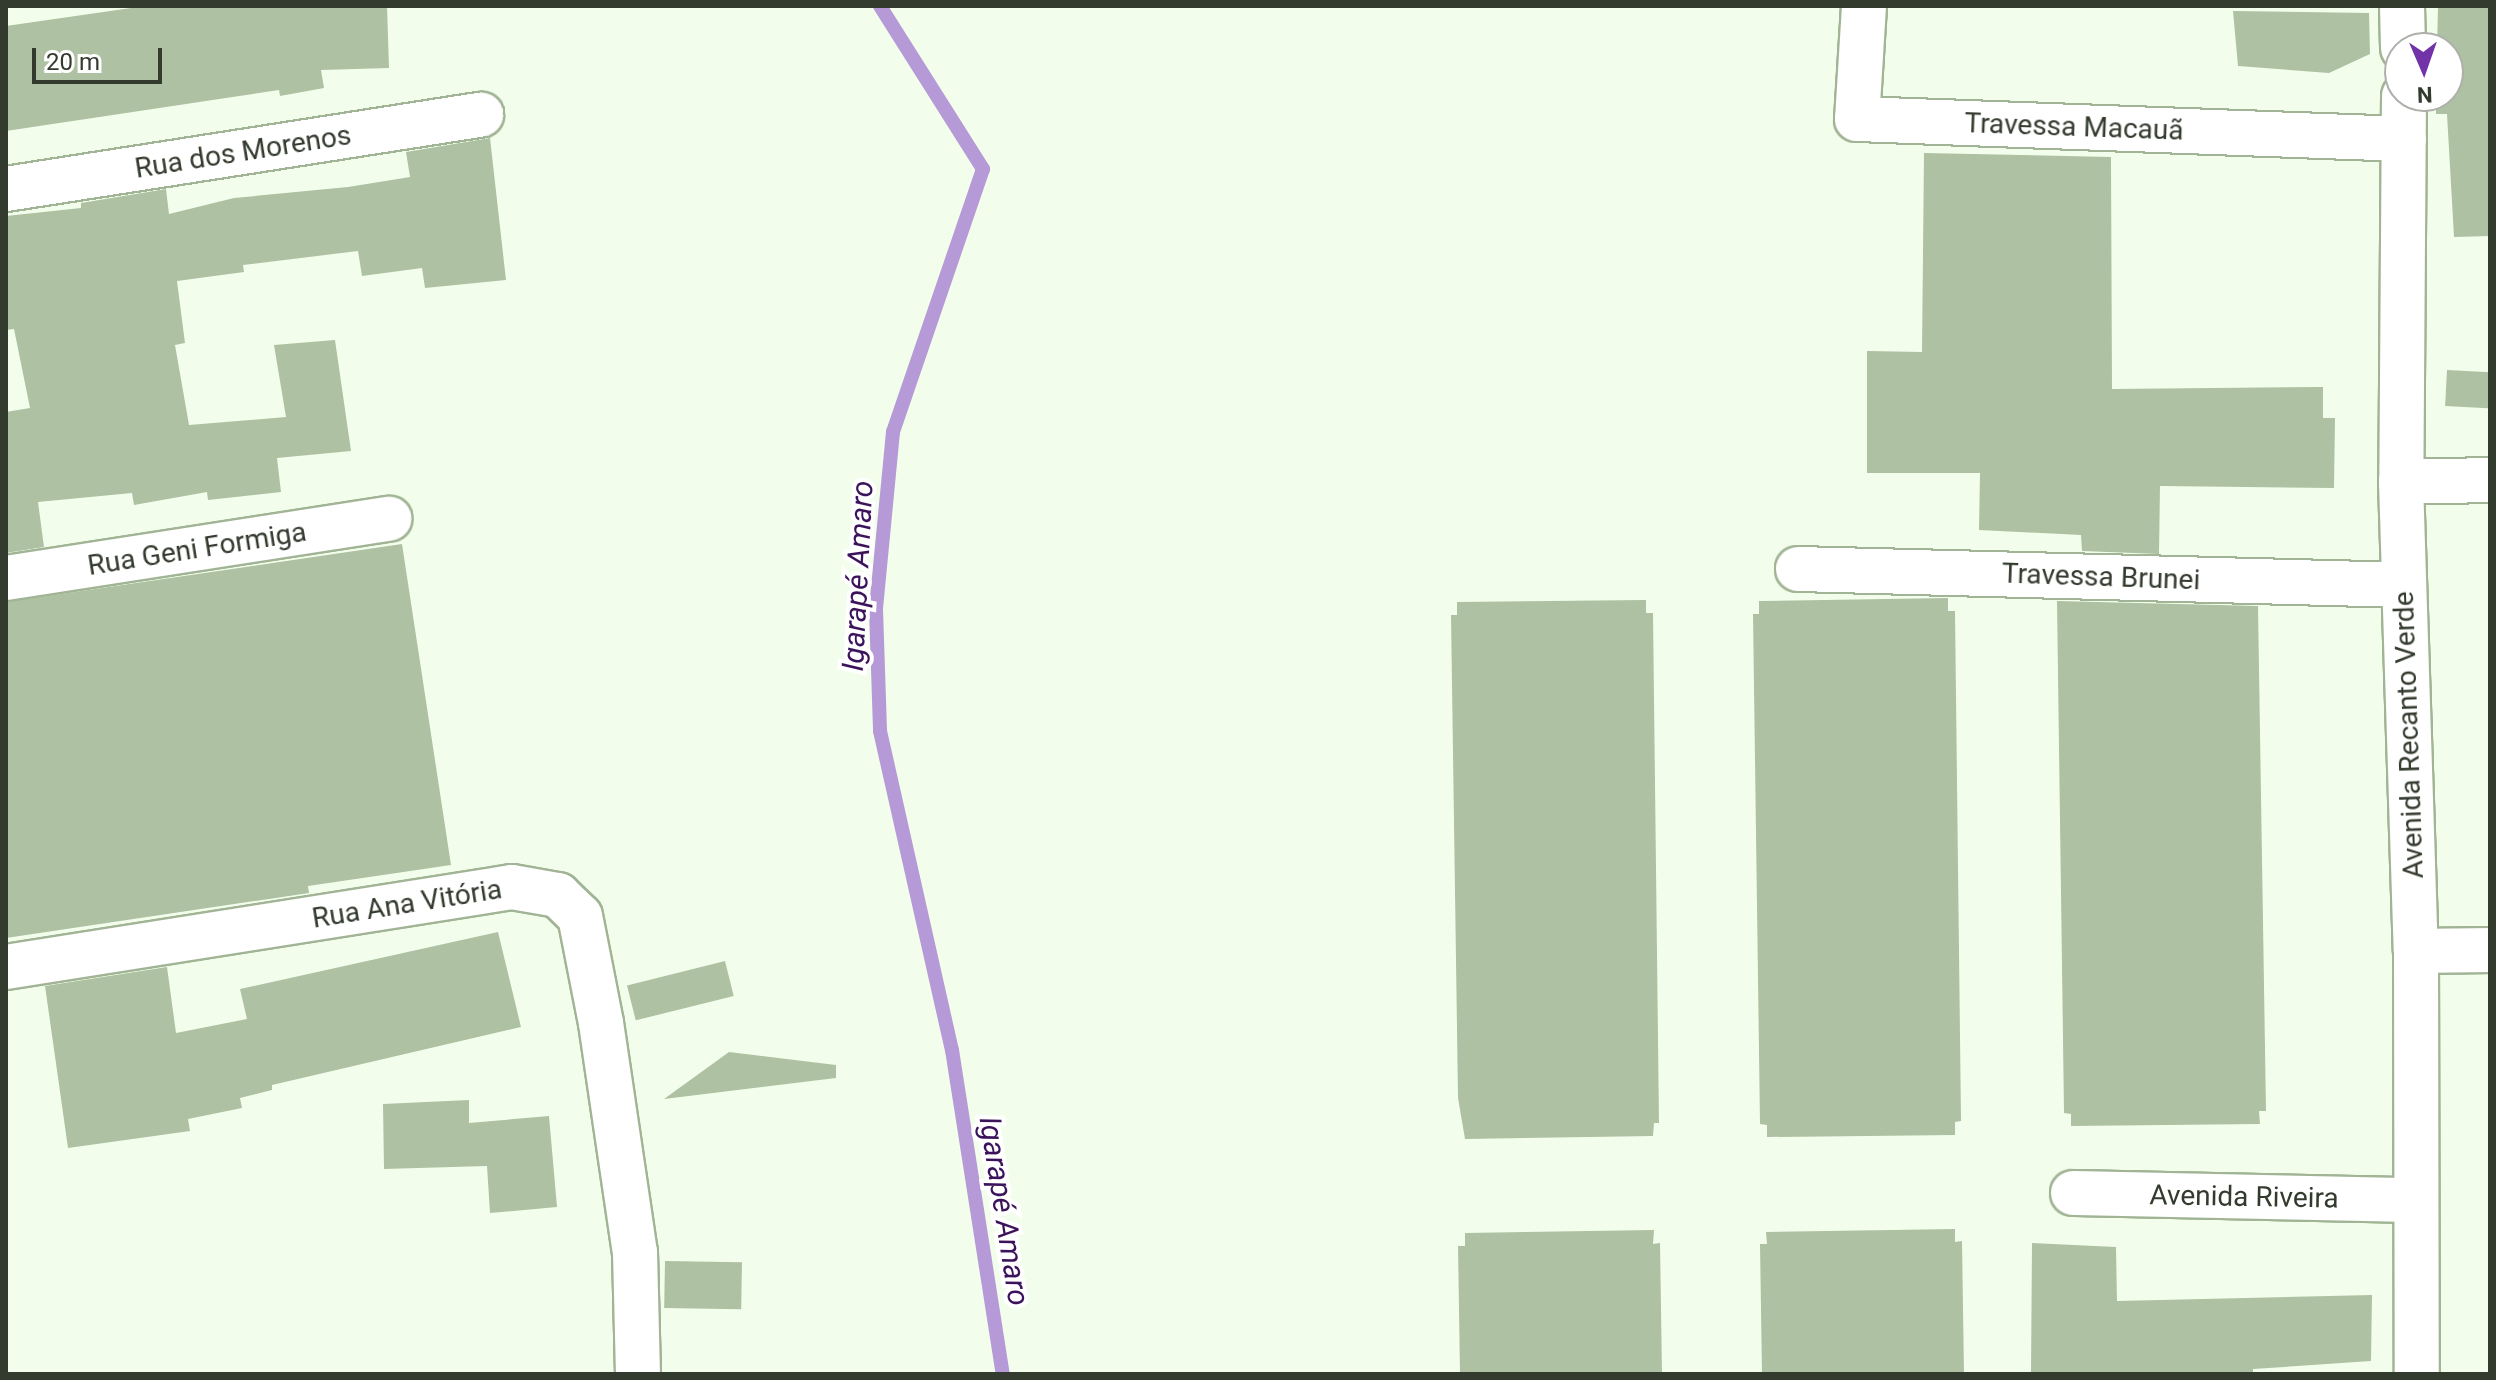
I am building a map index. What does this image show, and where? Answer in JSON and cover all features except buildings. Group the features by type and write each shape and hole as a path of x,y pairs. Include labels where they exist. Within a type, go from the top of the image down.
{"street":[{"name":"Travessa Macauã","path":"1864,6 1857,119 2404,139"},
{"path":"2402,6 2403,32"},
{"name":"Avenida Recanto Verde","path":"2404,112 2401,482 2416,951 2417,1374"},
{"name":"Rua dos Morenos","path":"6,189 481,115"},
{"path":"2401,482 2490,480"},
{"name":"Rua Geni Formiga","path":"6,578 389,519"},
{"name":"Travessa Brunei","path":"1798,569 2404,585"},
{"name":"Rua Ana Vitória","path":"6,967 512,887 558,895 580,916 601,1023 635,1252 638,1374"},
{"path":"2416,951 2490,950"},
{"name":"Avenida Riveira","path":"2073,1193 2415,1200"}],"waterway":[{"name":"Igarapé Amaro","path":"880,6 983,169 893,432 876,609 880,731 952,1050 1003,1374"}]}
